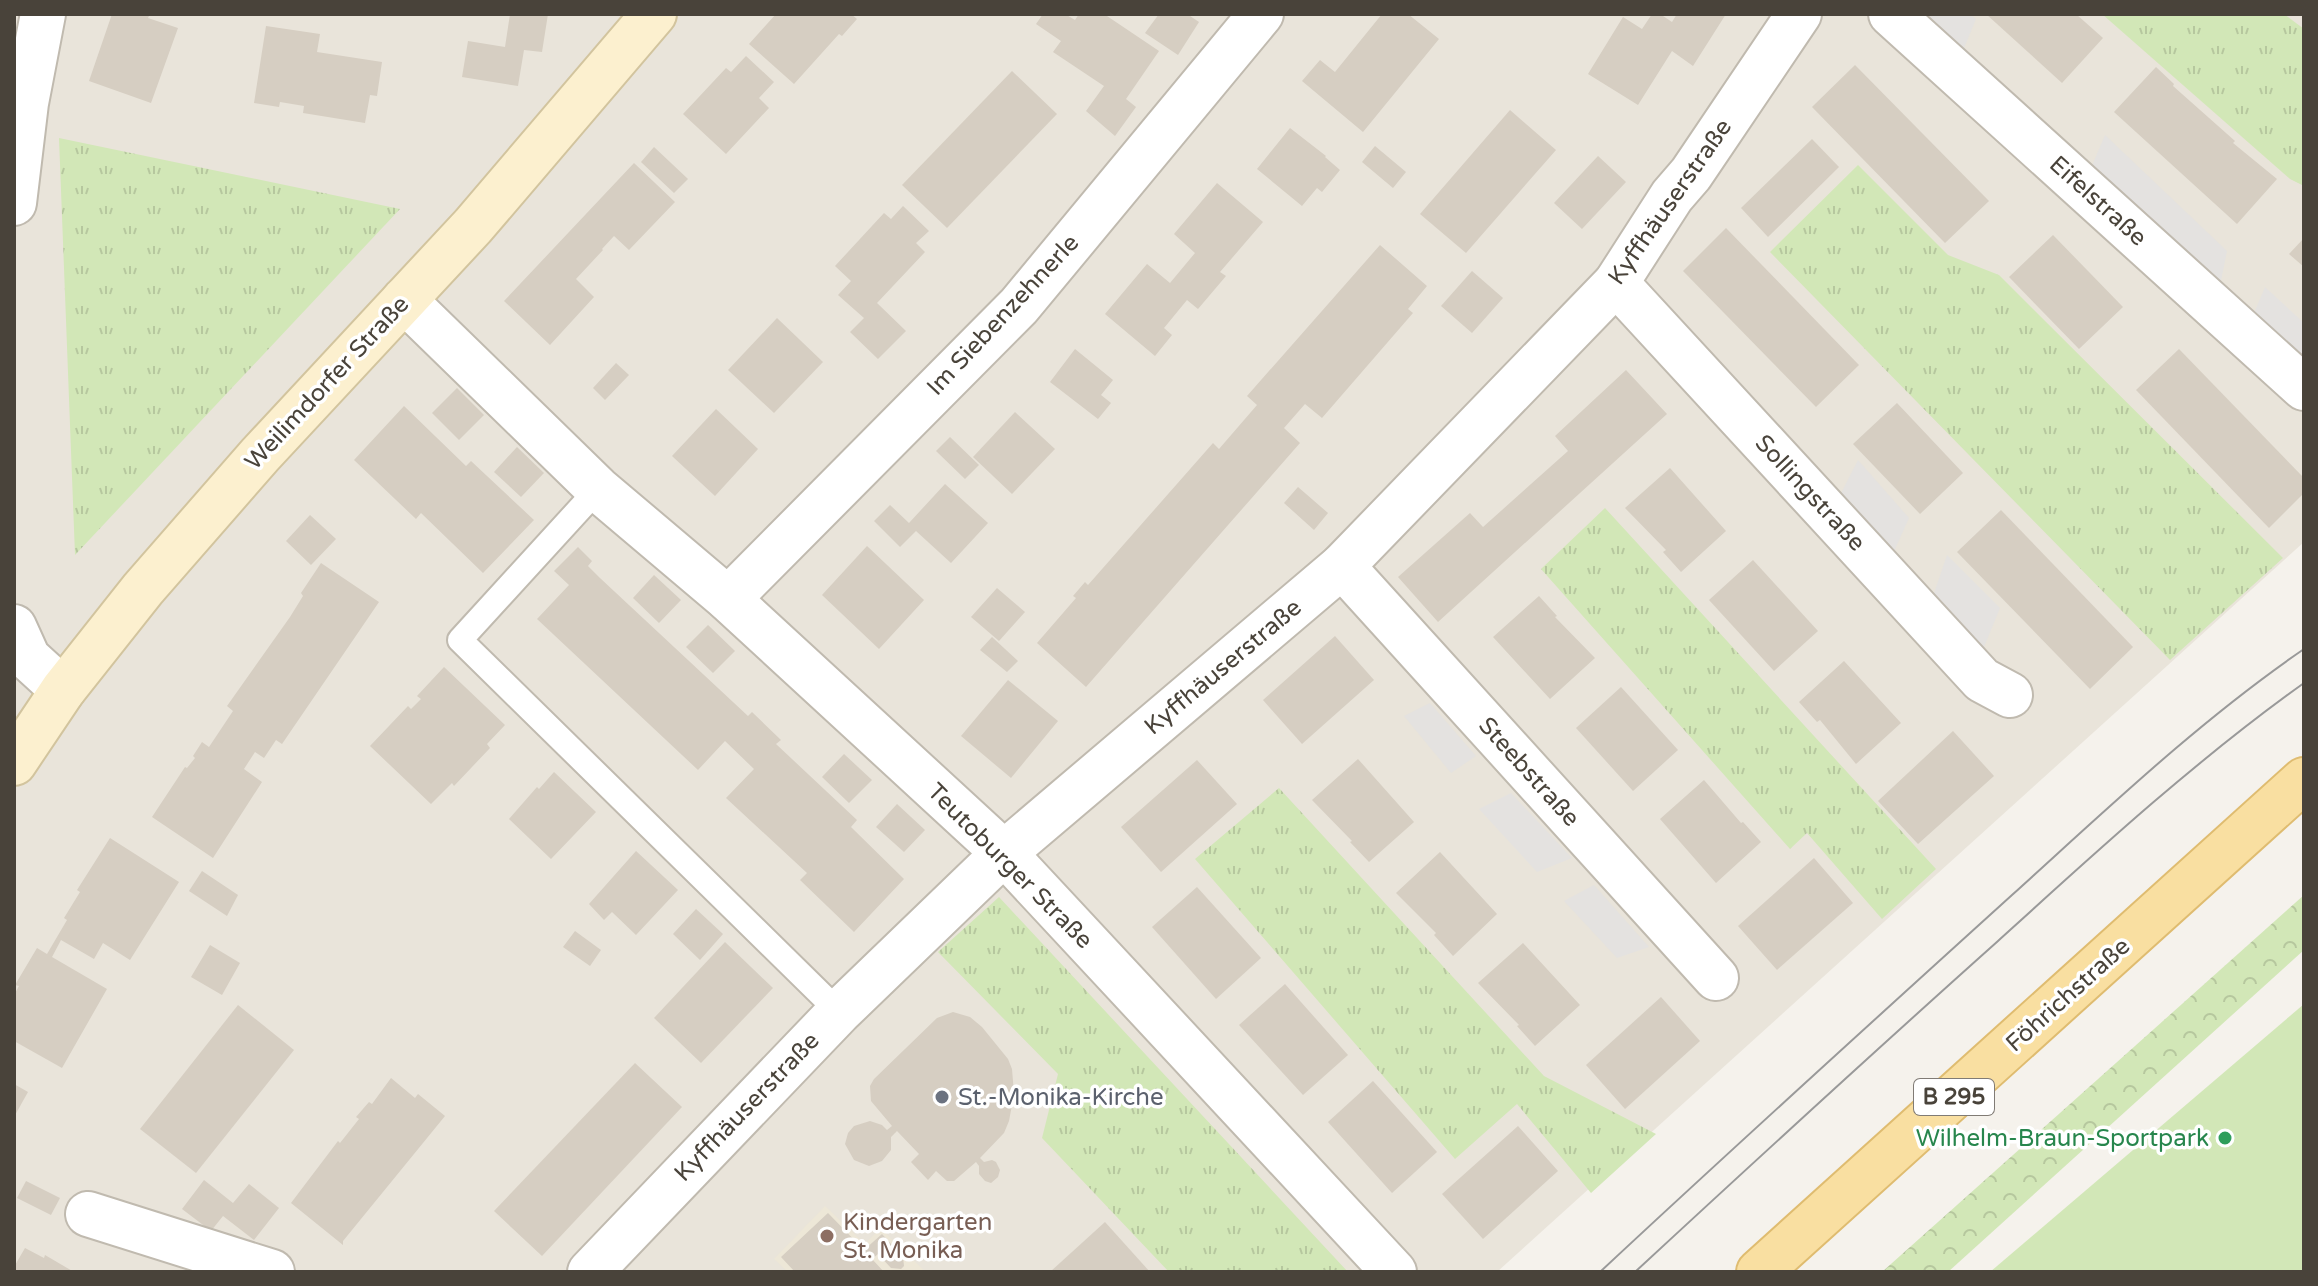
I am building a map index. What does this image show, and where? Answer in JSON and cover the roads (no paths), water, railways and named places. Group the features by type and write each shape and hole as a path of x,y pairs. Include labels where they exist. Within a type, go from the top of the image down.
{"main road":[{"name":"Föhrichstraße","path":"1759,1272 2293,790 2304,761"}],"street":[{"path":"14,203 26,103 43,14"},
{"name":"Weilimdorfer Straße","path":"14,763 63,690 143,589 473,226 654,14"},
{"name":"Im Siebenzehnerle","path":"728,599 1019,306 1261,14"},
{"name":"Kyffhäuserstraße","path":"590,1272 839,1012 1004,853 1342,566 1616,283 1672,196 1691,174 1799,14"},
{"name":"Eifelstraße","path":"1891,14 2304,388"},
{"name":"Sollingstraße","path":"1616,283 1982,680 2010,695"},
{"name":"Teutoburger Straße","path":"404,300 598,489 728,599 1004,853 1394,1272"},
{"name":"Steebstraße","path":"1342,566 1716,978"},
{"path":"14,627 28,658 63,690"},
{"path":"88,1214 272,1272"}],"lane":[{"path":"598,489 460,640 839,1012"}],"tram line":[{"path":"1600,1272 2118,799 2227,706 2304,649"},
{"path":"1635,1272 2110,840 2185,775 2304,683"}],"place":[{"name":"St.-Monika-Kirche","path":"942,1097"},
{"name":"Wilhelm-Braun-Sportpark","path":"2225,1138"},
{"name":"Kindergarten St. Monika","path":"827,1236"}]}
